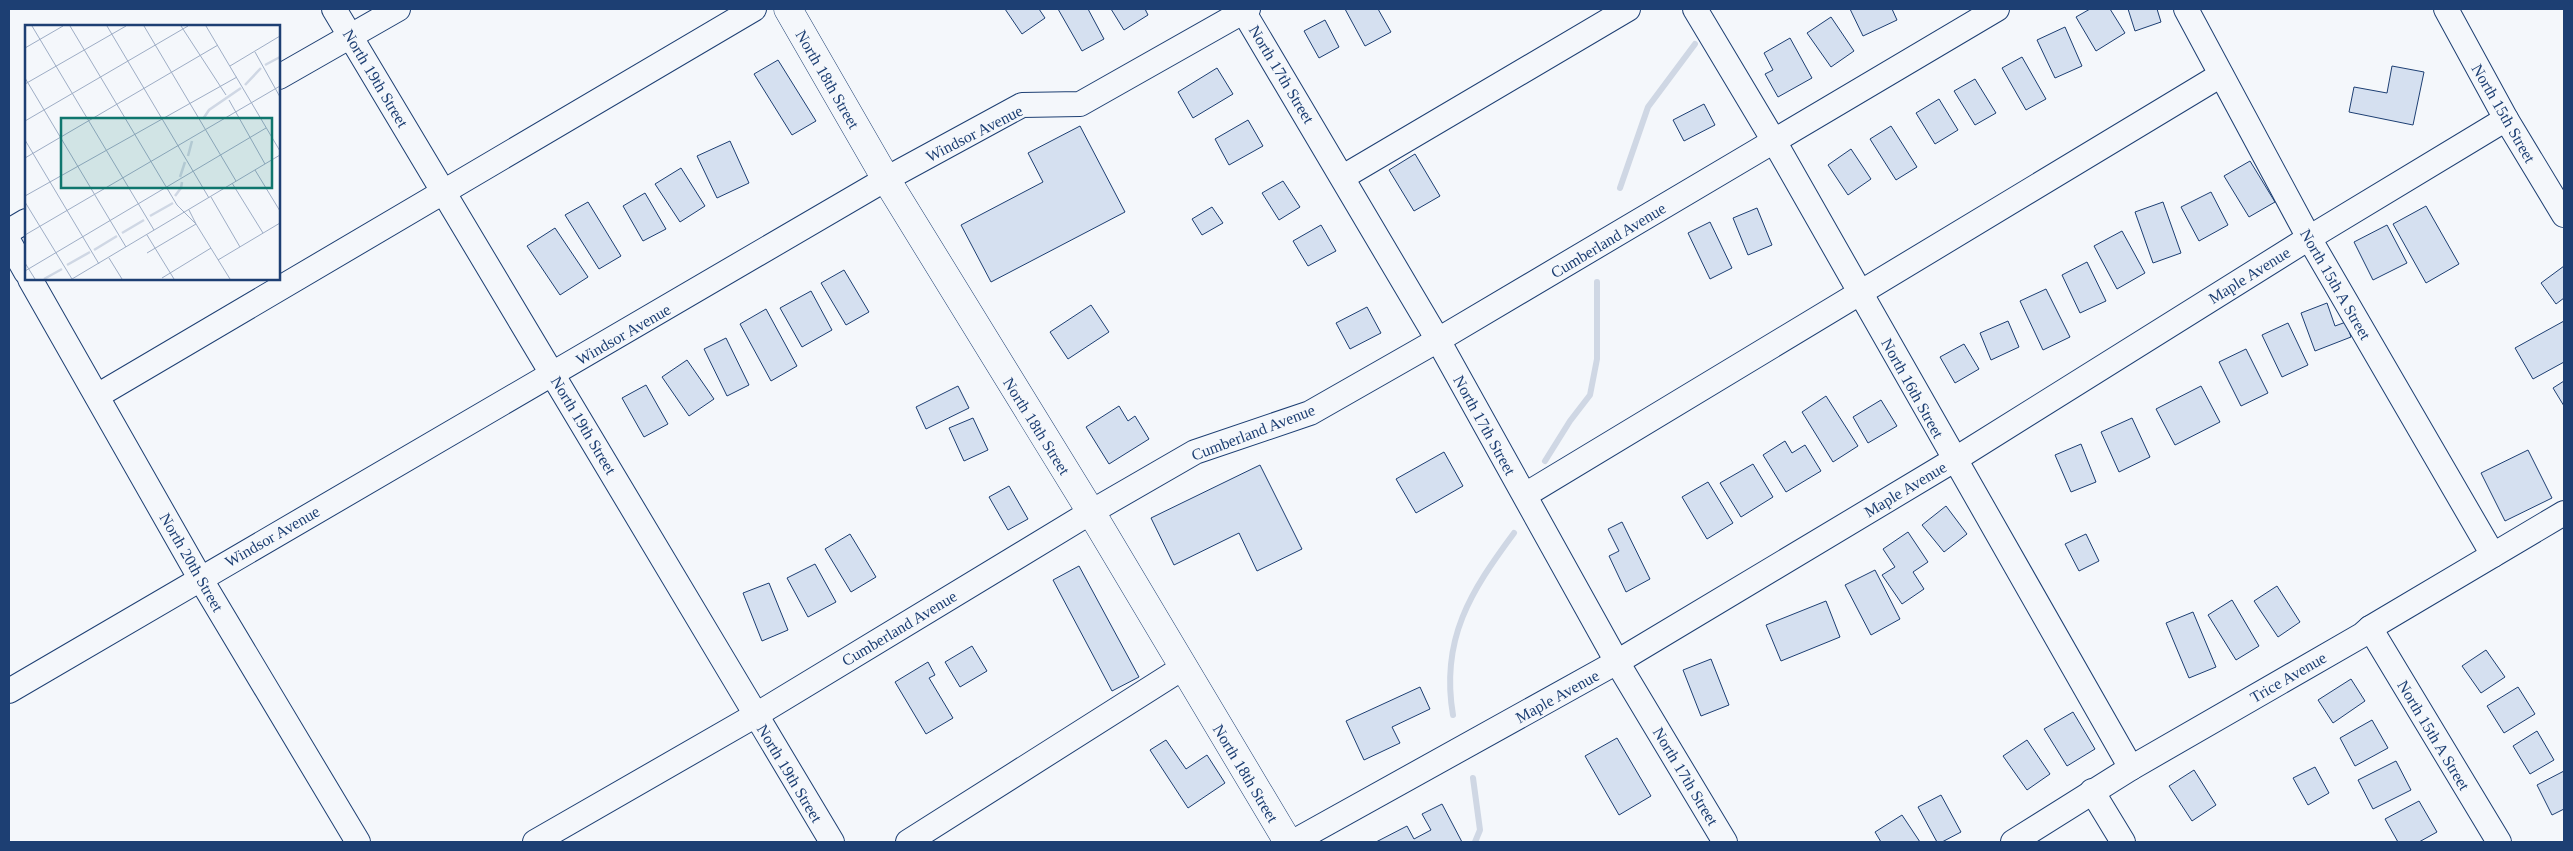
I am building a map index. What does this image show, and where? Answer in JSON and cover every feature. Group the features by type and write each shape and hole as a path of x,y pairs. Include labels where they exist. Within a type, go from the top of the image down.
{"main road":[{"name":"North 18th Street","path":"788,9 886,179 1091,512 1288,842"}],"street":[{"name":"North 19th Street","path":"334,9 554,374 832,842"},
{"path":"280,76 398,9"},
{"path":"97,396 443,190 754,9"},
{"path":"1343,177 1628,9"},
{"name":"North 16th Street","path":"1695,9 1774,141 2131,768"},
{"name":"Cumberland Avenue","path":"535,842 756,715 1091,512 1195,452 1310,413 1438,340 1997,9"},
{"name":"North 15th A Street","path":"2186,9 2309,238 2493,555"},
{"name":"North 15th Street","path":"2446,9 2506,119 2564,215"},
{"name":"Windsor Avenue","path":"9,691 886,179 1022,105 1080,104 1245,10"},
{"name":"North 17th Street","path":"1245,10 1438,340 1617,662 1725,842"},
{"path":"1525,495 2221,75"},
{"name":"Maple Avenue","path":"1293,842 1617,662 1954,460 2309,238 2506,119"},
{"path":"9,231 25,222"},
{"path":"9,242 25,270"},
{"name":"North 20th Street","path":"31,280 200,578 358,842"},
{"name":"Trice Avenue","path":"2013,842 2092,791 2362,635 2370,628 2564,513"},
{"name":"North 15th A Street","path":"2370,628 2499,842"},
{"path":"908,842 1184,667"},
{"path":"2092,791 2123,842"}],"building":[{"path":"1005,9 1039,9 1045,18 1022,34"},
{"path":"1058,9 1088,9 1104,39 1082,51"},
{"path":"1111,9 1145,9 1148,15 1124,30"},
{"path":"1345,9 1378,9 1391,32 1365,46"},
{"path":"1850,9 1892,9 1897,20 1863,36"},
{"path":"2090,9 2110,9 2125,33 2096,51 2076,17"},
{"path":"2128,9 2157,9 2161,22 2135,31"},
{"path":"1831,17 1854,51 1831,67 1807,33"},
{"path":"1325,20 1339,47 1319,58 1304,31"},
{"path":"2065,27 2082,66 2055,78 2037,40"},
{"path":"1790,38 1812,78 1778,97 1765,74 1773,70 1764,53"},
{"path":"2022,57 2046,99 2026,110 2002,68"},
{"path":"778,60 816,121 792,135 754,74"},
{"path":"2392,66 2424,72 2413,125 2349,112 2354,87 2387,93"},
{"path":"1217,68 1233,94 1193,118 1178,92"},
{"path":"1975,79 1996,113 1975,125 1954,91"},
{"path":"1939,99 1958,130 1935,144 1916,113"},
{"path":"1704,104 1715,125 1684,141 1673,120"},
{"path":"1248,120 1263,146 1229,165 1215,139"},
{"path":"1080,126 1125,212 991,282 961,225 1043,182 1028,153"},
{"path":"1891,126 1917,167 1896,180 1870,139"},
{"path":"730,141 749,183 717,198 697,156"},
{"path":"1851,149 1871,179 1848,195 1828,165"},
{"path":"1415,154 1440,196 1414,211 1389,170"},
{"path":"2250,161 2275,202 2249,217 2224,176"},
{"path":"681,168 705,206 680,222 655,184"},
{"path":"1283,181 1300,207 1279,220 1262,193"},
{"path":"2211,192 2228,225 2199,241 2181,207"},
{"path":"645,193 666,229 643,241 623,206"},
{"path":"588,202 621,256 599,269 565,215"},
{"path":"2163,202 2181,253 2153,263 2135,212"},
{"path":"2426,206 2459,264 2426,283 2393,224"},
{"path":"1212,207 1223,223 1202,235 1192,219"},
{"path":"1757,208 1772,245 1748,255 1733,218"},
{"path":"1710,222 1732,268 1710,279 1688,233"},
{"path":"1321,225 1336,251 1308,266 1293,241"},
{"path":"2387,225 2407,263 2373,280 2354,242"},
{"path":"555,228 588,277 560,295 527,246"},
{"path":"2122,231 2145,273 2117,289 2094,246"},
{"path":"2087,262 2106,301 2080,313 2062,275"},
{"path":"2564,266 2564,298 2556,304 2541,283"},
{"path":"844,270 869,312 846,325 821,283"},
{"path":"2046,289 2070,337 2043,350 2020,301"},
{"path":"811,291 832,330 802,347 780,308"},
{"path":"2327,303 2335,326 2346,322 2351,337 2315,351 2301,313"},
{"path":"1091,305 1109,332 1068,359 1050,332"},
{"path":"1367,307 1381,333 1350,349 1336,323"},
{"path":"766,309 797,366 771,381 740,324"},
{"path":"2008,321 2019,347 1991,360 1980,333"},
{"path":"2564,321 2564,362 2533,379 2515,348"},
{"path":"2288,323 2308,365 2282,377 2262,335"},
{"path":"726,338 749,385 727,396 704,349"},
{"path":"1964,344 1979,369 1955,383 1940,357"},
{"path":"2246,349 2268,393 2241,406 2219,362"},
{"path":"687,360 714,399 689,416 662,377"},
{"path":"2564,381 2564,406 2553,388"},
{"path":"646,385 668,424 644,437 622,398"},
{"path":"958,386 969,408 926,429 916,407"},
{"path":"2201,386 2220,422 2175,445 2156,409"},
{"path":"1826,396 1858,446 1833,462 1802,412"},
{"path":"1881,400 1897,426 1868,443 1853,417"},
{"path":"1119,406 1128,421 1135,416 1149,439 1109,464 1086,427"},
{"path":"973,418 988,450 964,461 949,428"},
{"path":"2132,418 2150,457 2119,472 2101,432"},
{"path":"1785,441 1792,453 1805,445 1821,471 1786,492 1763,455"},
{"path":"2081,444 2096,482 2071,492 2055,455"},
{"path":"2528,450 2552,498 2505,521 2481,473"},
{"path":"1444,452 1463,486 1416,513 1396,479"},
{"path":"1753,464 1773,497 1741,517 1720,483"},
{"path":"1260,465 1302,549 1257,571 1239,533 1174,565 1151,518"},
{"path":"1708,482 1733,523 1707,539 1682,497"},
{"path":"1009,486 1028,519 1008,530 989,497"},
{"path":"1946,506 1967,534 1944,552 1922,525"},
{"path":"1622,522 1650,579 1626,592 1609,556 1619,551 1608,529"},
{"path":"1908,532 1928,562 1913,572 1924,589 1902,604 1882,575 1895,567 1883,549"},
{"path":"850,534 876,577 851,592 825,549"},
{"path":"2086,534 2099,561 2079,571 2065,544"},
{"path":"815,564 836,602 808,617 787,578"},
{"path":"1079,566 1139,677 1112,691 1053,580"},
{"path":"1875,570 1900,619 1871,635 1845,585"},
{"path":"769,583 788,630 762,641 743,593"},
{"path":"2277,586 2300,622 2278,637 2254,601"},
{"path":"2232,600 2259,646 2236,660 2208,615"},
{"path":"1826,601 1840,637 1781,661 1766,625"},
{"path":"2193,612 2216,667 2189,678 2166,623"},
{"path":"972,646 987,671 960,687 945,662"},
{"path":"2486,650 2505,677 2481,693 2462,666"},
{"path":"1711,659 1729,705 1701,716 1683,670"},
{"path":"928,662 935,675 929,678 953,718 926,734 895,682"},
{"path":"2351,679 2365,701 2333,723 2318,700"},
{"path":"1420,687 1430,709 1392,727 1400,743 1364,760 1346,721"},
{"path":"2518,687 2535,714 2504,733 2487,706"},
{"path":"2073,712 2095,749 2067,766 2044,729"},
{"path":"2372,720 2388,748 2355,766 2340,738"},
{"path":"2537,731 2554,760 2530,774 2513,746"},
{"path":"1617,738 1651,796 1619,815 1585,756"},
{"path":"1166,740 1186,769 1207,755 1225,783 1188,808 1150,750"},
{"path":"2027,740 2050,774 2027,790 2003,756"},
{"path":"2396,761 2411,790 2373,809 2358,780"},
{"path":"2315,767 2329,793 2308,805 2293,778"},
{"path":"2194,770 2216,805 2192,821 2169,786"},
{"path":"2564,771 2564,809 2552,815 2537,785"},
{"path":"1941,795 1961,832 1942,842 1937,842 1918,807"},
{"path":"2419,801 2437,832 2419,842 2398,842 2385,819"},
{"path":"1442,804 1462,842 1376,842 1407,826 1414,839 1431,830 1422,814"},
{"path":"1902,815 1920,842 1881,842 1875,832"}],"waterway":[{"path":"1620,188 1648,107 1695,44"},
{"path":"1545,461 1570,421 1590,395 1597,359 1597,282"},
{"path":"1453,715 1450,688 1451,663 1455,639 1462,617 1484,575 1514,533"},
{"path":"1473,778 1480,830 1475,842"}]}
